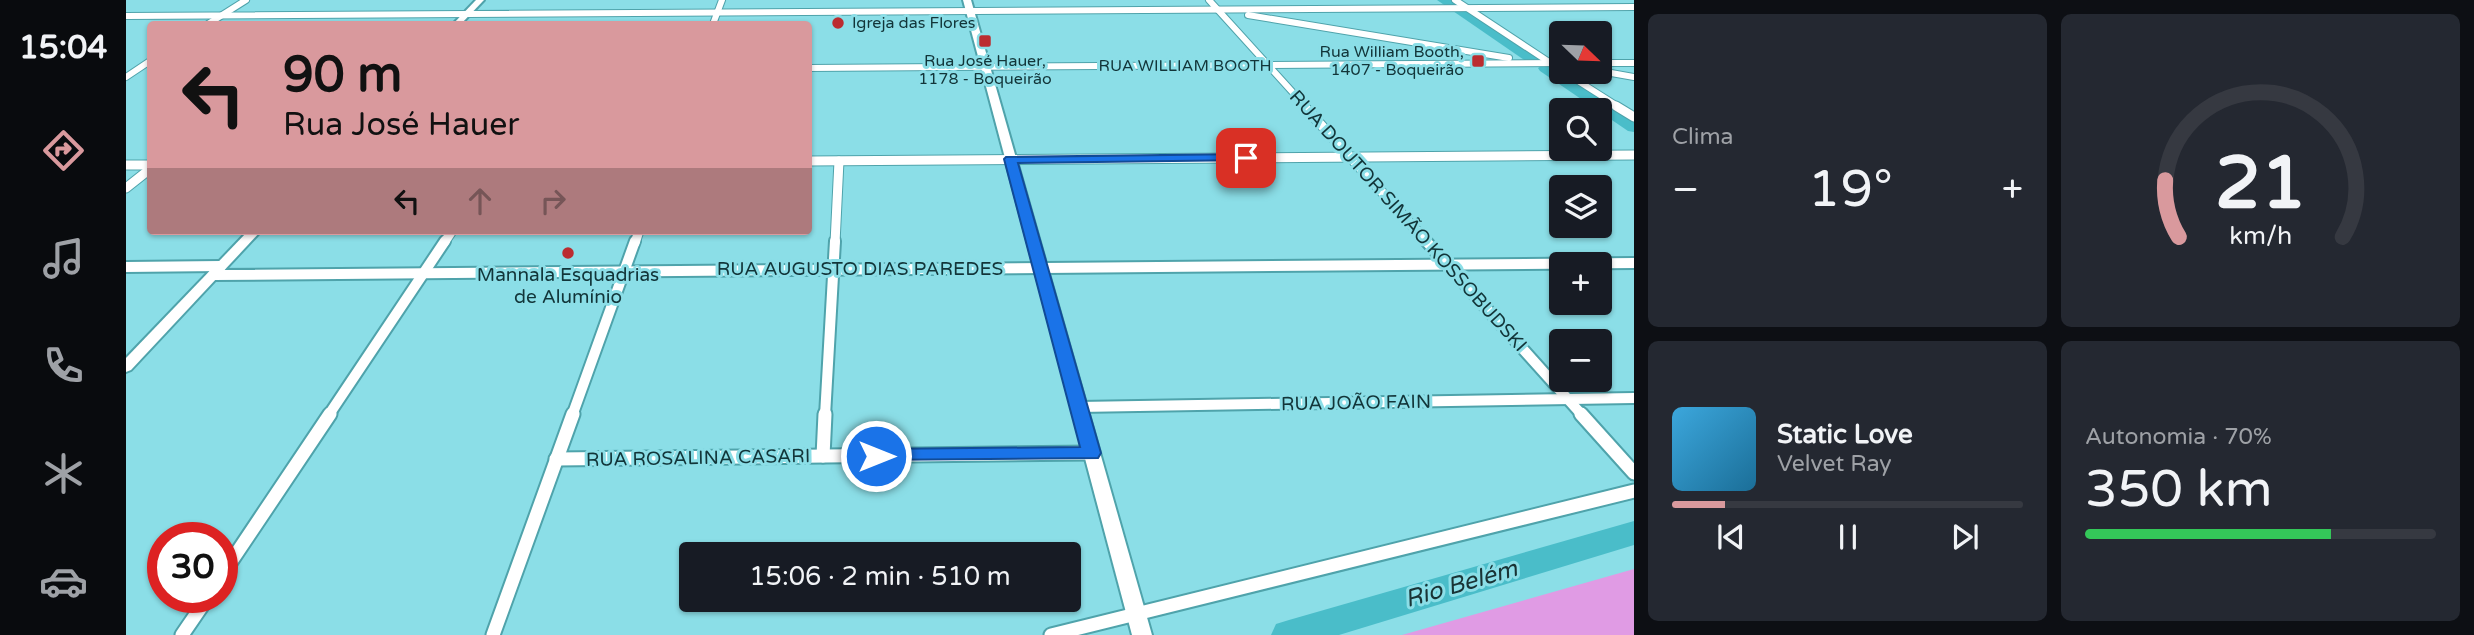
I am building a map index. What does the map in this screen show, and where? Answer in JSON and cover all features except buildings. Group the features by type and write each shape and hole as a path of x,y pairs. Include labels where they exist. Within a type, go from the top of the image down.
{"main road":[{"path":"460,21 481,0"},
{"path":"967,0 1139,625"},
{"path":"126,367 252,235"}],"street":[{"path":"213,21 246,0"},
{"path":"714,21 722,0"},
{"name":"RUA DOUTOR SIMÃO KOSSOBUDSKI","path":"1209,0 1634,473"},
{"path":"1455,0 1549,62"},
{"path":"126,16 1634,7"},
{"path":"1218,10 1531,63"},
{"path":"1612,63 1634,62"},
{"path":"129,74 147,63"},
{"name":"RUA WILLIAM BOOTH","path":"812,68 1549,63"},
{"path":"129,74 147,72"},
{"path":"1612,73 1634,77"},
{"path":"1586,84 1634,117"},
{"path":"812,161 1634,155"},
{"path":"823,456 839,161"},
{"path":"126,165 147,167"},
{"path":"126,188 147,170"},
{"path":"238,551 449,235"},
{"path":"493,635 638,235"},
{"name":"RUA AUGUSTO DIAS PAREDES","path":"126,267 217,271 424,273 1634,263"},
{"name":"RUA JOÃO FAIN","path":"1079,407 1634,398"},
{"name":"RUA ROSALINA CASARI","path":"556,459 1091,453"},
{"path":"1051,635 1139,625 1634,491"},
{"path":"182,635 197,613"}],"shaded area":[{"path":"1634,569 1634,635 1402,635"}],"waterway":[{"path":"1444,0 1532,59"},
{"path":"1546,68 1634,127"},
{"name":"Rio Belém","path":"1289,635 1634,533"}],"place":[{"name":"Igreja das Flores","path":"838,23"},
{"name":"Rua José Hauer, 1178 - Boqueirão","path":"985,41"},
{"name":"Rua William Booth, 1407 - Boqueirão","path":"1478,61"},
{"name":"Mannala Esquadrias de Alumínio","path":"568,253"}],"route":[{"path":"876,456 1091,453 1010,159 1246,158"}]}
